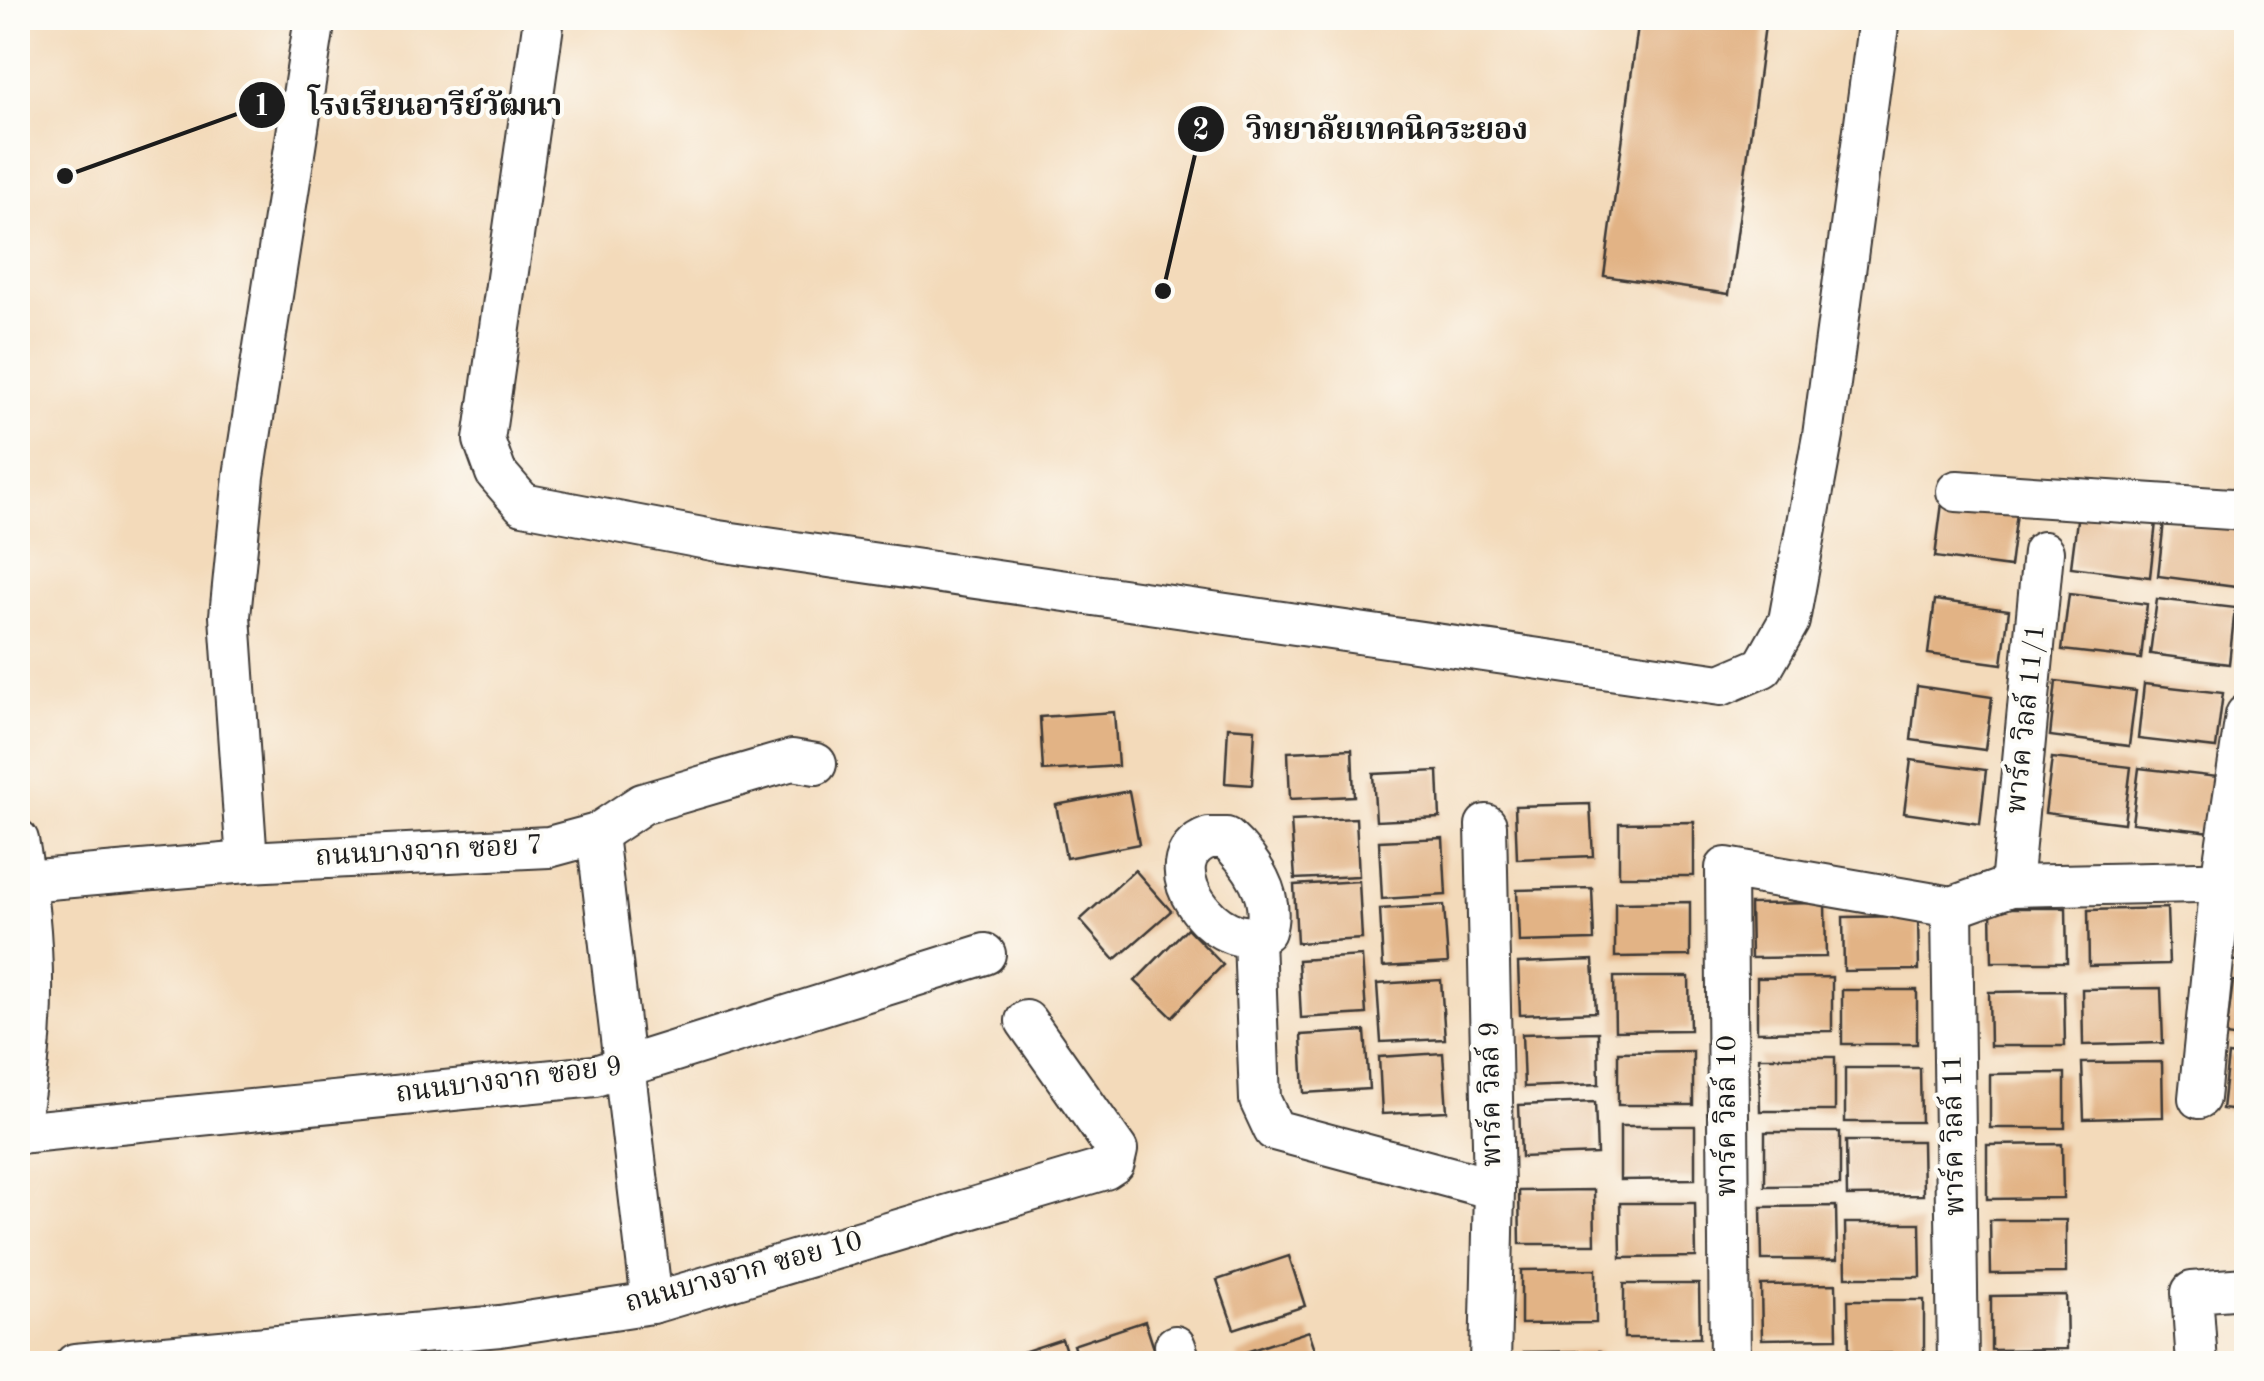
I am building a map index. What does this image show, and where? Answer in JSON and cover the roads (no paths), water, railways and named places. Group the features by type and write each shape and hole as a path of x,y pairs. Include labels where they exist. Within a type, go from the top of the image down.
{"street":[{"path":"247,862 230,616 244,476 315,18"},
{"path":"544,18 484,440 496,474 523,504 718,541 1721,685 1763,667 1790,621 1823,436 1879,18"},
{"path":"1958,490 2246,510"},
{"name":"พาร์ค วิลล์ 11/1","path":"2011,886 2044,552"},
{"path":"2199,1098 2234,882 2246,715"},
{"name":"ถนนบางจาก ซอย 7","path":"25,881 247,862 549,847 597,834 642,804 792,760 816,764"},
{"name":"พาร์ค วิลล์ 9","path":"1486,824 1494,1189 1490,1364"},
{"path":"597,834 652,1303"},
{"path":"18,840 25,881 34,1005 18,1124"},
{"name":"พาร์ค วิลล์ 10","path":"1730,1364 1726,868 1952,907"},
{"path":"1952,907 2011,886 2234,882"},
{"name":"พาร์ค วิลล์ 11","path":"1952,907 1958,1364"},
{"path":"1254,938 1260,1100 1274,1130 1494,1189"},
{"name":"ถนนบางจาก ซอย 9","path":"18,1134 622,1069 986,954"},
{"name":"ถนนบางจาก ซอย 10","path":"75,1364 500,1326 652,1303 1114,1163 1117,1150 1026,1021"},
{"path":"2196,1364 2192,1292 2246,1288"}],"place":[{"name":"โรงเรียนอารีย์วัฒนา","path":"65,176"},
{"name":"วิทยาลัยเทคนิคระยอง","path":"1163,291"}]}
